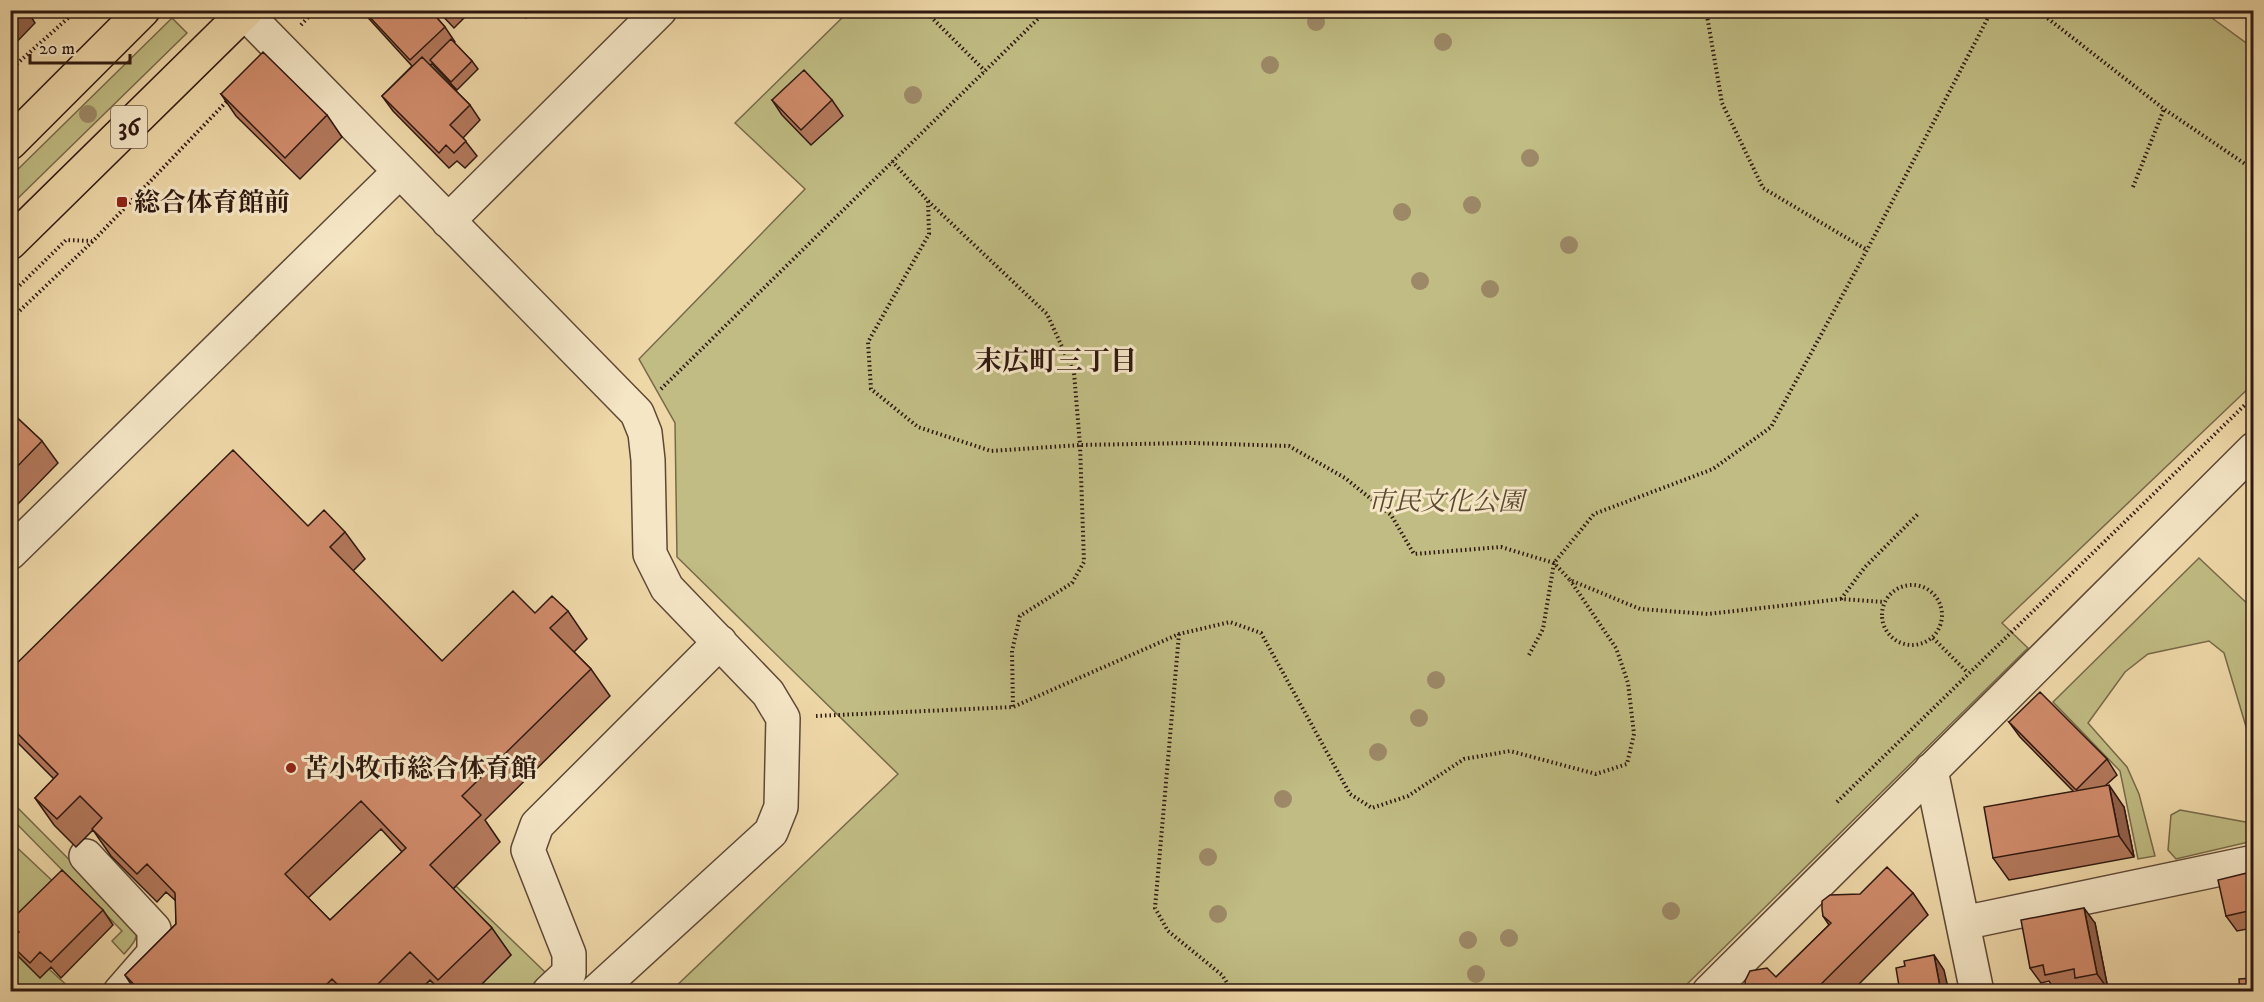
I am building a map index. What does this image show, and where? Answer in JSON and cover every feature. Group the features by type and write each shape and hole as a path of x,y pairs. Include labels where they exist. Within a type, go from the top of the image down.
{"highway":[{"path":"13,136 144,10"},
{"name":"36","path":"10,243 245,11"}],"street":[{"path":"448,221 660,10"},
{"path":"245,11 637,413 645,433 648,460 650,554 667,588 768,693 783,718 781,807 771,832 597,992"},
{"path":"10,553 400,171"},
{"path":"1709,992 2253,449"},
{"path":"549,992 569,973 569,954 528,850 537,825 720,642"},
{"path":"1930,770 1977,992"},
{"path":"86,856 154,929 154,953 120,992"},
{"path":"1963,923 2253,862"}],"path":[{"path":"10,70 77,10"},
{"path":"279,47 315,10"},
{"path":"924,10 985,71"},
{"path":"637,413 1047,10"},
{"path":"1706,10 1722,103 1762,188 1867,250"},
{"path":"1529,655 1543,629 1554,563 1594,514 1713,469 1771,427 1867,250 1992,10"},
{"path":"2037,10 2164,109 2253,170"},
{"path":"10,320 93,241 230,97"},
{"path":"2133,187 2164,109"},
{"path":"892,161 928,201 1047,314 1074,373 1080,445 1084,562 1072,583 1020,616 1012,651 1013,707"},
{"path":"783,718 1013,707 1179,634 1230,622 1261,633 1350,794 1372,808 1408,796 1464,759 1510,752 1596,774 1627,764 1634,734 1628,683 1616,648 1570,580 1554,563 1501,548 1414,554 1391,515 1345,478 1289,446 1192,443 1080,445 991,451 918,427 871,389 868,342 928,234 928,201"},
{"path":"10,295 66,240 93,241"},
{"path":"1837,802 2253,396"},
{"path":"1841,599 1865,567 1918,514"},
{"path":"1570,580 1640,609 1708,614 1841,599 1884,602"},
{"path":"1914,584 1935,594 1941,604 1943,616 1940,628 1933,638 1923,644 1911,646 1899,642 1890,635 1881,614 1884,602 1892,592 1914,584"},
{"path":"1179,634 1155,908 1168,931 1222,975 1233,992"},
{"path":"1933,638 1968,673"}],"green space":[{"name":"市民文化公園","path":"2201,10 2253,48 2253,384 2002,623 2028,648 1680,991 671,991 898,774 677,557 675,423 639,359 805,189 735,123 847,13 845,11"},
{"path":"172,18 187,33 11,205 11,176"},
{"path":"2199,558 2253,609 2253,750 2224,653 2209,641 2148,654 2125,672 2088,723 2127,767 2139,794 2155,856 2138,859 2120,771 2053,702"},
{"path":"10,800 134,925 136,937 124,954 112,941 122,931 11,818"},
{"path":"2180,810 2251,823 2253,824 2253,841 2176,859 2168,850 2171,815"},
{"path":"10,841 60,888 23,927 11,915"},
{"path":"456,886 548,975 531,991 474,991 511,955 449,893"},
{"path":"11,934 73,991 11,991"},
{"path":"430,980 442,992 418,992"}],"building":[{"path":"10,10 22,10 10,23"},
{"path":"363,10 430,10 445,27 410,60"},
{"path":"451,39 472,61 451,82 430,60"},
{"path":"263,52 327,115 285,158 221,94"},
{"path":"422,57 470,105 450,125 466,141 454,153 446,145 439,153 382,96"},
{"path":"804,70 832,100 801,130 772,100"},
{"path":"10,411 42,441 10,474"},
{"name":"苫小牧市総合体育館","path":"233,450 308,526 324,510 345,532 330,547 442,661 513,591 535,613 552,596 568,611 550,628 591,669 462,796 481,815 430,865 492,928 438,980 410,952 370,992 345,992 332,979 319,992 141,992 125,975 176,924 175,893 147,864 137,874 92,829 102,818 80,796 57,819 35,798 58,774 10,726 10,670","holes":["361,801 406,848 330,920 285,874"]},
{"path":"2040,692 2107,759 2076,790 2009,722"},
{"path":"2109,785 2119,836 1993,858 1984,807"},
{"path":"1887,867 1913,893 1813,992 1746,992 1745,981 1750,971 1767,968 1776,977 1831,923 1823,916 1822,901 1830,895 1860,894"},
{"path":"62,870 103,910 51,962 40,952 30,963 10,944 10,940 19,932 10,921"},
{"path":"2251,872 2253,910 2226,916 2218,880"},
{"path":"2084,908 2097,974 2075,978 2074,969 2045,975 2043,965 2030,968 2021,920"},
{"path":"1934,955 1941,992 1900,992 1896,968 1905,966 1904,961"},
{"path":"2253,978 2253,992 2240,992 2239,979"}],"place":[{"name":"総合体育館前","path":"122,202"},
{"name":"苫小牧市総合体育館","path":"291,768"}],"district":[{"name":"末広町三丁目","path":"1056,361"}]}
